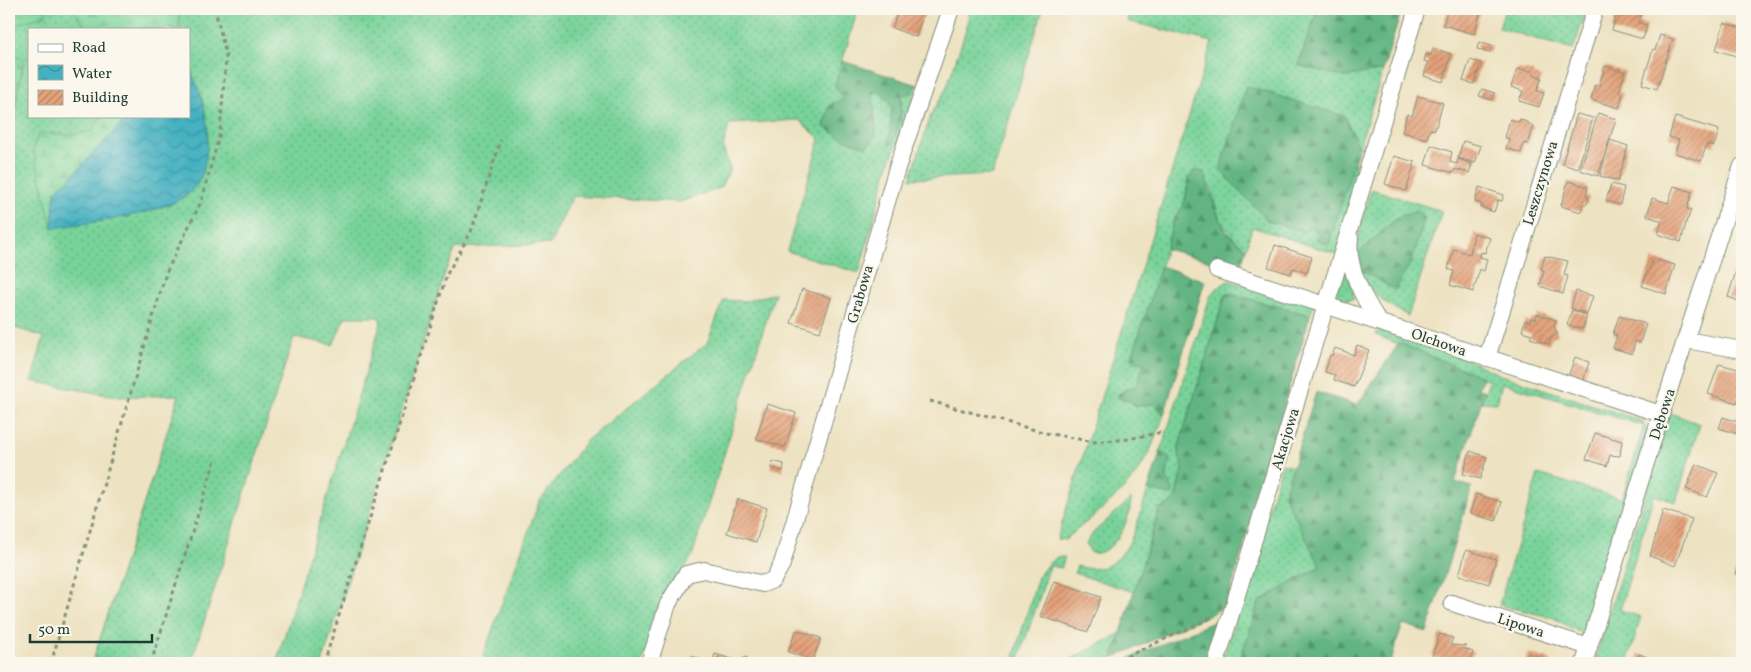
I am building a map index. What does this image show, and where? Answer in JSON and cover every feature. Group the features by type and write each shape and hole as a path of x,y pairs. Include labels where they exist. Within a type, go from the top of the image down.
{"street":[{"name":"Grabowa","path":"649,663 668,604 686,574 704,570 763,584 772,580 782,564 896,171 951,9"},
{"name":"Akacjowa","path":"1216,663 1417,9"},
{"name":"Leszczynowa","path":"1487,358 1595,9"},
{"name":"Dębowa","path":"1584,663 1661,414 1742,166"},
{"name":"Akacjowa","path":"1354,214 1349,244 1353,266 1359,287 1379,322"},
{"name":"Olchowa","path":"1217,270 1661,414"},
{"path":"1686,340 1742,350"},
{"name":"Lipowa","path":"1452,602 1589,647"}],"path":[{"path":"51,663 166,273 201,202 220,133 226,56 215,9"},
{"path":"324,663 447,274 471,232 500,140"},
{"path":"930,401 1046,433 1094,442 1128,439 1163,432"},
{"path":"151,663 216,457"},
{"path":"1112,663 1233,608"}],"green space":[{"path":"9,9 858,9 835,86 876,136 873,91 880,92 892,107 889,144 902,102 901,95 918,85 888,167 859,273 787,251 820,139 799,120 729,124 723,148 730,169 720,188 680,202 573,196 550,244 456,248 446,270 322,663 276,663 381,323 379,317 345,317 333,345 294,337 191,663 92,663 179,395 119,397 31,381 44,337 9,326"},
{"path":"9,9 48,9 45,16 9,26"},
{"path":"74,9 179,9 180,28 172,28 171,26 170,28 85,28"},
{"path":"968,9 1043,9 992,175 910,179 931,115 946,89 959,51 969,19"},
{"path":"1131,9 1318,9 1298,65 1344,77 1383,70 1359,147 1344,115 1311,227 1317,231 1325,244 1328,244 1354,161 1357,172 1337,254 1252,227 1246,249 1231,235 1222,222 1211,187 1189,178 1184,205 1174,219 1149,308 1132,357 1145,363 1137,385 1124,390 1119,398 1128,400 1136,406 1153,404 1164,414 1159,428 1145,461 1125,487 1106,506 1065,540 1057,539 1212,42 1127,21"},
{"path":"1318,9 1402,9 1383,70 1344,77 1298,65"},
{"path":"1505,9 1587,9 1573,50 1499,28"},
{"path":"9,52 24,59 9,138"},
{"path":"842,61 918,85 909,94 901,95 901,120 892,144 889,145 892,107 880,92 873,92 876,136 866,147 846,140 824,127 830,105 844,99 835,86"},
{"path":"1246,86 1344,116 1359,147 1329,244 1317,240 1317,231 1311,227 1304,232 1268,221 1220,170"},
{"path":"100,118 127,118 72,176 55,191 52,228 33,148 39,133 73,135 92,131"},
{"path":"1195,170 1204,172 1217,213 1226,232 1246,249 1240,269 1166,249 1174,219 1184,205 1189,178"},
{"path":"1371,189 1442,211 1408,316 1372,291 1363,277 1358,263 1357,248 1364,211"},
{"path":"1417,211 1425,218 1411,262 1395,290 1358,268 1356,255 1398,217"},
{"path":"1161,266 1205,281 1164,414 1153,404 1136,406 1128,400 1119,398 1118,394 1137,385 1144,363 1135,362 1132,357"},
{"path":"1345,272 1352,286 1354,298 1349,300 1338,298 1337,295 1338,285"},
{"path":"1228,281 1315,302 1310,315 1226,293 1178,449 1183,469 1174,501 1159,509 1134,592 1074,573 1077,566 1094,568 1108,565 1118,558 1127,547 1139,519 1148,490 1171,495 1173,489 1166,478 1170,459 1161,450 1210,297 1216,289"},
{"path":"775,293 692,556 679,577 642,663 486,663 483,656 539,502 587,440 707,343 724,300 746,301"},
{"path":"1226,293 1310,315 1226,607 1113,658 1160,509 1174,501 1183,469 1178,449"},
{"path":"1380,326 1452,353 1501,375 1642,421 1649,435 1589,627 1579,632 1554,618 1499,605 1538,474 1622,499 1644,426 1502,383 1497,403 1481,402 1489,381 1376,335"},
{"path":"1399,343 1483,377 1478,389 1485,391 1455,482 1472,487 1427,632 1403,624 1390,663 1239,663 1259,602 1320,566 1284,495 1316,392 1357,405"},
{"path":"1670,413 1700,424 1676,502 1654,495 1620,610 1641,617 1627,663 1594,663"},
{"path":"1161,450 1170,459 1166,478 1173,489 1172,495 1148,490"},
{"path":"1282,464 1293,467 1284,495 1321,566 1259,602 1239,663 1222,663"},
{"path":"1131,499 1128,516 1120,535 1107,549 1099,553 1091,553 1086,543 1094,532"},
{"path":"1057,557 1065,557 1061,568 1050,566 1019,658 1032,663 1012,663 1038,577 1047,565"},
{"path":"1225,617 1210,663 1118,663"},
{"path":"1121,633 1113,658 1100,663 1064,663"}],"water":[{"path":"190,70 204,107 208,139 205,164 200,179 184,197 168,205 128,216 52,228 55,191 72,176 127,118 190,118"}],"building":[{"path":"899,9 925,9 916,37 892,28"},
{"path":"1448,9 1463,9 1480,14 1474,34 1443,25"},
{"path":"1622,9 1643,9 1639,23 1647,25 1643,39 1612,30 1616,16 1620,17"},
{"path":"1724,23 1742,28 1740,57 1716,50"},
{"path":"1660,35 1673,39 1657,89 1642,84 1653,49 1655,50"},
{"path":"1479,42 1492,46 1489,53 1477,49"},
{"path":"1433,48 1451,54 1443,82 1424,76 1428,62 1424,61 1426,54 1431,55"},
{"path":"1470,60 1481,63 1474,84 1463,81"},
{"path":"1605,66 1625,72 1619,92 1623,93 1619,108 1591,100 1595,85 1599,86"},
{"path":"1517,69 1532,71 1534,75 1542,77 1537,91 1544,93 1539,107 1519,101 1523,91 1511,87"},
{"path":"1482,89 1495,93 1492,100 1479,96"},
{"path":"1418,96 1443,103 1435,130 1430,129 1427,139 1402,132 1407,114 1412,116"},
{"path":"1598,113 1616,119 1598,176 1580,170"},
{"path":"1577,114 1593,118 1578,169 1562,164"},
{"path":"1675,117 1719,130 1714,146 1707,144 1701,161 1675,153 1679,140 1669,137"},
{"path":"1510,119 1519,122 1520,119 1534,126 1528,144 1524,143 1521,153 1506,148 1509,139 1505,137"},
{"path":"1610,140 1628,146 1618,181 1600,176"},
{"path":"1463,141 1481,146 1475,163 1458,158"},
{"path":"1431,145 1452,152 1450,162 1457,164 1458,159 1472,164 1469,173 1455,169 1454,173 1425,165"},
{"path":"1394,156 1415,162 1406,191 1385,184"},
{"path":"1568,181 1588,187 1586,195 1589,198 1587,204 1583,204 1581,212 1561,206"},
{"path":"1611,184 1624,187 1620,205 1606,201"},
{"path":"1674,186 1692,192 1687,209 1691,210 1681,242 1658,234 1662,221 1647,216 1652,198 1668,203"},
{"path":"1479,187 1504,195 1502,201 1498,200 1494,212 1481,207 1482,204 1475,202"},
{"path":"1474,233 1490,238 1485,253 1481,252 1480,257 1487,259 1484,271 1480,269 1473,292 1450,285 1454,271 1448,269 1454,249 1470,254"},
{"path":"1275,245 1312,257 1307,273 1293,268 1291,274 1268,267"},
{"path":"1545,256 1568,261 1564,275 1568,276 1563,294 1540,286 1544,270 1541,269"},
{"path":"1653,259 1675,265 1666,294 1642,286"},
{"path":"1737,268 1742,269 1742,302 1728,297"},
{"path":"802,289 831,298 820,332 791,323"},
{"path":"1576,291 1593,296 1587,314 1571,308"},
{"path":"1572,310 1587,315 1583,329 1567,325"},
{"path":"1537,314 1556,320 1554,327 1558,334 1551,338 1549,344 1530,338 1532,334 1522,331 1525,320 1530,322 1531,318 1536,319"},
{"path":"1619,316 1646,324 1640,343 1635,341 1632,354 1613,348 1617,335 1613,334"},
{"path":"1357,345 1369,350 1354,387 1334,380 1335,375 1325,372 1330,355 1332,356 1335,348 1354,355"},
{"path":"1575,357 1589,362 1583,382 1568,377"},
{"path":"1719,364 1742,370 1742,388 1737,403 1708,394"},
{"path":"767,404 796,413 785,447 756,439"},
{"path":"1723,417 1742,423 1738,434 1719,428"},
{"path":"1595,433 1622,441 1620,456 1610,455 1607,466 1586,459"},
{"path":"1470,451 1487,457 1480,479 1463,474"},
{"path":"772,461 784,464 783,471 771,468"},
{"path":"1696,464 1718,473 1707,497 1686,489"},
{"path":"1476,494 1502,502 1496,521 1470,513"},
{"path":"738,499 767,508 756,542 727,533"},
{"path":"1663,510 1692,519 1675,566 1650,556"},
{"path":"1466,550 1496,559 1489,584 1459,575"},
{"path":"1742,554 1742,576 1735,574"},
{"path":"1054,581 1101,597 1088,632 1040,616"},
{"path":"796,630 821,638 813,660 788,652"},
{"path":"1440,634 1453,638 1450,645 1466,646 1465,649 1473,652 1470,663 1450,663 1432,656"},
{"path":"1528,653 1551,660 1550,663 1524,663"},
{"path":"715,654 738,661 747,657 744,663 712,663"},
{"path":"1639,654 1661,662 1636,663"},
{"path":"692,656 712,663 689,663"}]}
